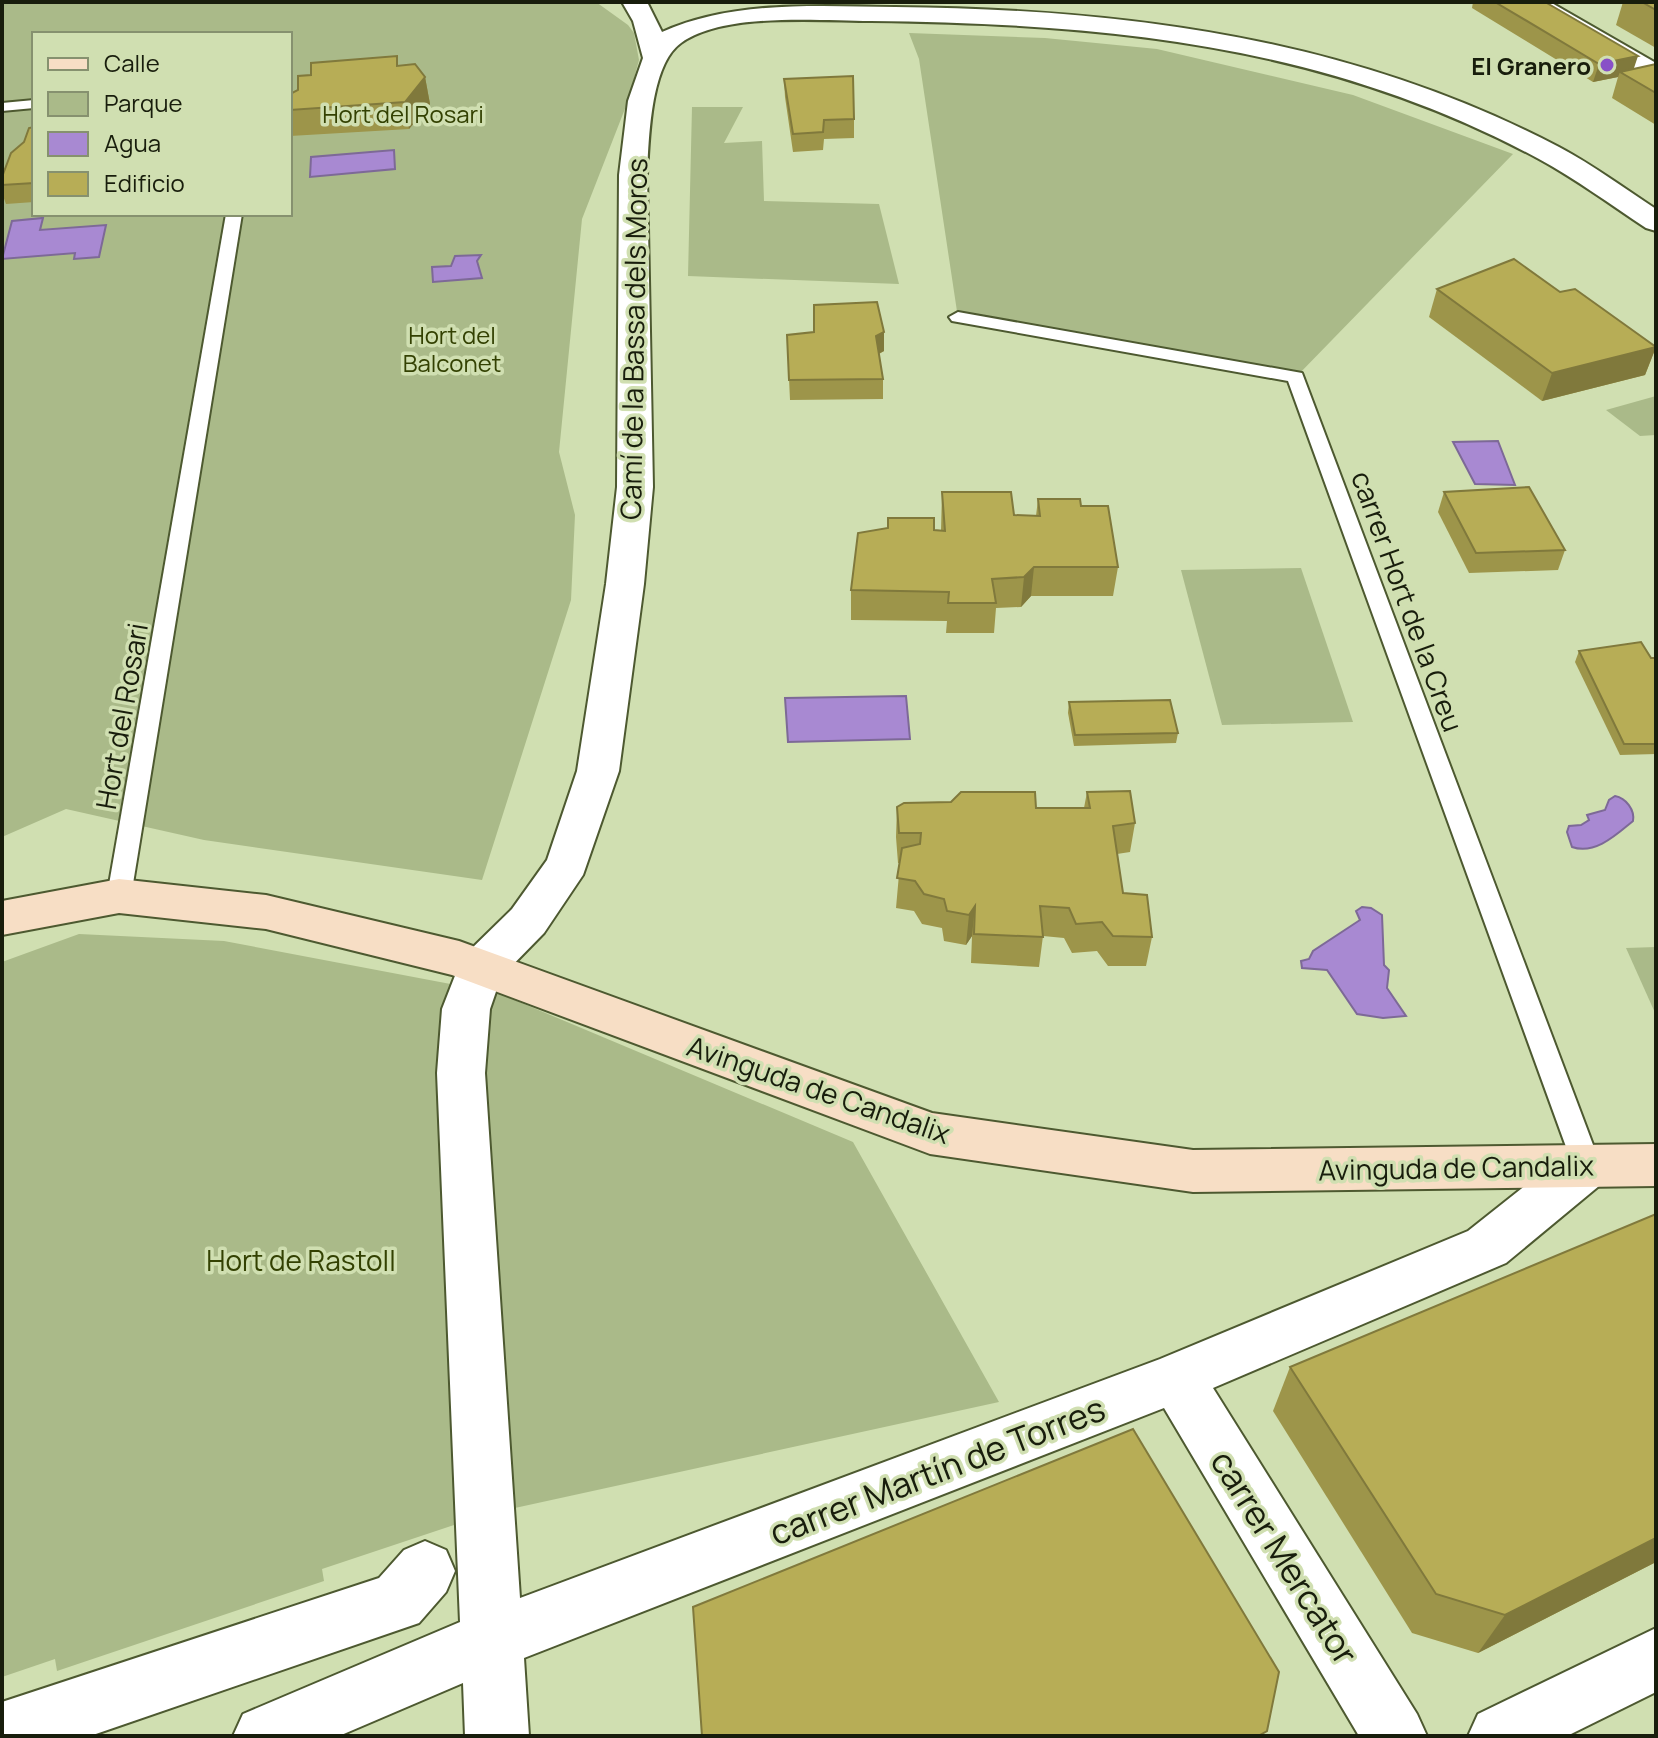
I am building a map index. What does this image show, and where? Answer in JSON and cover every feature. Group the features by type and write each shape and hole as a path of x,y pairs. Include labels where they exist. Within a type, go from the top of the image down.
{"main road":[{"name":"Avinguda de Candalix","path":"2,918 119,896 266,912 459,959 930,1133 1193,1171 1656,1165"}],"street":[{"name":"Camí de la Bassa dels Moros","path":"481,968 528,921 567,864 598,771 625,584 635,487 633,175 641,107 655,57 650,29 634,2"},
{"path":"1532,2 1656,74"},
{"path":"680,5 715,13 756,16 1030,17 1129,27 1282,53 1425,97 1480,120 1549,153 1656,222"},
{"path":"655,57 672,38 694,27 756,16"},
{"path":"481,968 466,1009 461,1073 497,1736"},
{"name":"carrer Martín de Torres","path":"265,1736 490,1640 1176,1378 1487,1247 1587,1166"},
{"name":"carrer Mercator","path":"1176,1378 1395,1736"},
{"path":"2,1734 398,1602 425,1571"},
{"path":"1500,1736 1656,1659"}],"lane":[{"path":"2,107 32,104"},
{"name":"Hort del Rosari","path":"119,896 234,216"},
{"name":"carrer Hort de la Creu","path":"958,317 1296,377 1587,1166"}],"green space":[{"name":"Hort del Balconet","path":"2,2 596,2 628,25 634,33 639,60 628,101 582,219 559,452 575,515 571,600 482,880 204,840 66,809 2,837"},
{"path":"909,33 1045,38 1157,49 1353,95 1513,154 1296,377 958,318 919,59"},
{"path":"692,107 743,107 724,143 762,141 764,201 879,204 899,284 688,276"},
{"path":"1656,396 1656,435 1640,436 1606,410"},
{"path":"1301,568 1353,722 1222,725 1181,570"},
{"name":"Hort de Rastoll","path":"79,934 224,941 498,993 853,1142 999,1402 487,1514 322,1569 324,1581 57,1671 55,1659 2,1677 2,962"},
{"path":"1656,947 1656,1015 1626,948"}],"water":[{"path":"394,150 395,169 310,177 311,157"},
{"path":"43,218 40,230 106,225 99,257 74,259 75,253 2,259 12,221"},
{"path":"481,255 477,261 482,278 433,282 432,267 451,266 455,256"},
{"path":"1498,441 1515,485 1475,484 1453,442"},
{"path":"906,696 910,739 788,742 785,698"},
{"path":"1615,796 1629,805 1633,821 1597,846 1572,847 1567,832 1569,826 1581,825 1589,820 1587,815 1605,810 1609,800"},
{"path":"1362,907 1371,908 1382,915 1384,965 1389,970 1387,988 1406,1016 1383,1018 1357,1014 1327,970 1302,968 1301,961 1309,959 1313,951 1360,920 1356,911"}],"building":[{"path":"1495,2 1545,2 1638,56 1599,64"},
{"path":"1642,2 1656,2 1656,10"},
{"path":"397,56 397,66 415,64 425,77 405,102 292,110 292,93 298,90 298,76 311,75 311,63"},
{"path":"1656,64 1656,93 1620,72"},
{"path":"853,76 854,119 824,120 823,132 793,134 784,79"},
{"path":"32,127 32,183 2,185 11,153 24,142"},
{"path":"1514,259 1560,292 1575,289 1656,347 1552,373 1437,289"},
{"path":"877,302 884,332 876,336 883,379 789,380 787,335 814,332 814,305"},
{"path":"1529,487 1565,550 1476,553 1444,492"},
{"path":"942,492 1011,492 1014,515 1040,516 1038,499 1080,499 1081,506 1108,506 1118,567 1034,567 1024,577 992,579 996,603 948,603 949,592 851,590 858,533 888,528 888,518 934,518 934,530 945,531"},
{"path":"1641,642 1651,658 1656,658 1656,744 1624,744 1579,651"},
{"path":"1170,700 1178,733 1075,735 1069,702"},
{"path":"1130,791 1135,823 1113,826 1123,893 1147,895 1152,937 1113,936 1102,922 1076,924 1069,908 1040,906 1043,937 974,934 975,906 969,915 947,911 944,899 924,894 915,881 897,878 902,848 920,844 921,833 899,833 897,807 904,803 951,802 961,792 1035,792 1036,808 1090,808 1087,792"},
{"path":"1656,1214 1656,1538 1505,1615 1436,1594 1290,1367"},
{"path":"1133,1429 1279,1672 1267,1731 1258,1736 702,1736 693,1607"}],"place":[{"name":"El Granero","path":"1607,65"}]}
